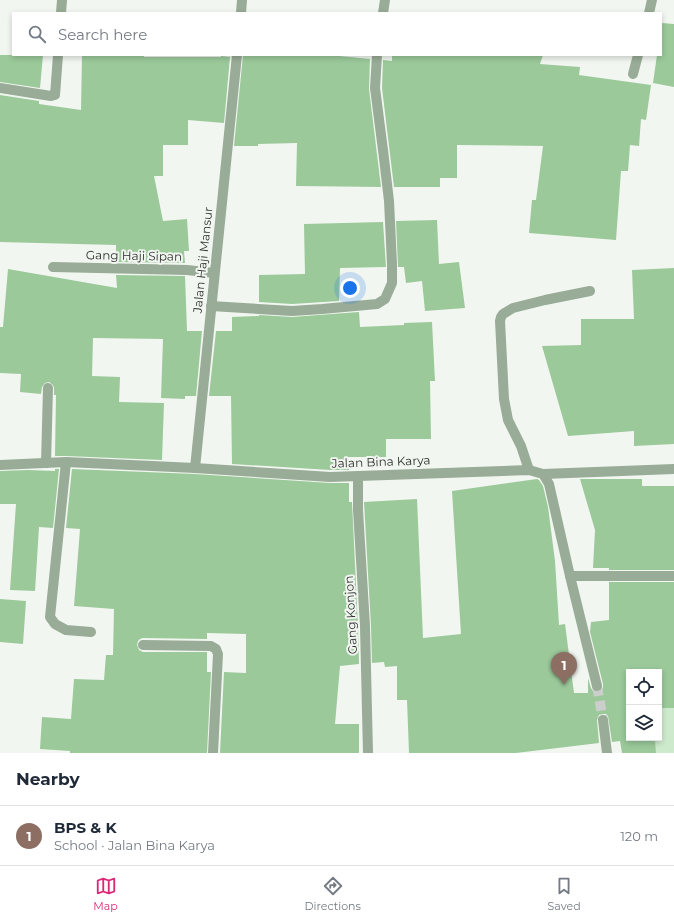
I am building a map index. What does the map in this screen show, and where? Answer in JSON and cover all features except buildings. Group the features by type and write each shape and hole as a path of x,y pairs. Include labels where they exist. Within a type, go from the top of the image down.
{"street":[{"path":"61,12 62,0"},
{"path":"241,12 242,0"},
{"path":"383,12 385,0"},
{"path":"649,12 652,0"},
{"path":"0,88 51,96 55,95 58,56"},
{"name":"Jalan Haji Mansur","path":"195,468 237,56"},
{"path":"211,306 292,311 314,310 377,304 385,298 392,283 392,264 389,201 375,88 377,56"},
{"path":"634,74 638,56"},
{"name":"Gang Haji Sipan","path":"53,267 187,270 214,273"},
{"path":"529,470 521,446 508,420 504,399 501,317 512,308 590,291"},
{"path":"46,463 48,388"},
{"path":"66,462 50,617 55,624 66,630 90,632"},
{"name":"Jalan Bina Karya","path":"0,465 66,462 195,468 330,477 529,470 543,474 674,469"},
{"path":"543,474 549,484 597,686"},
{"name":"Gang Konjon","path":"358,476 358,510 365,626 368,753"},
{"path":"570,576 674,576"},
{"path":"143,645 211,646 216,648 218,654 213,753"},
{"path":"603,720 607,753"}],"green space":[{"path":"662,708 674,708 674,753 656,753 655,741 662,741"}],"tunnel":[{"path":"597,686 603,720"}],"place":[{"name":"BPS & K","path":"564,685"}]}
